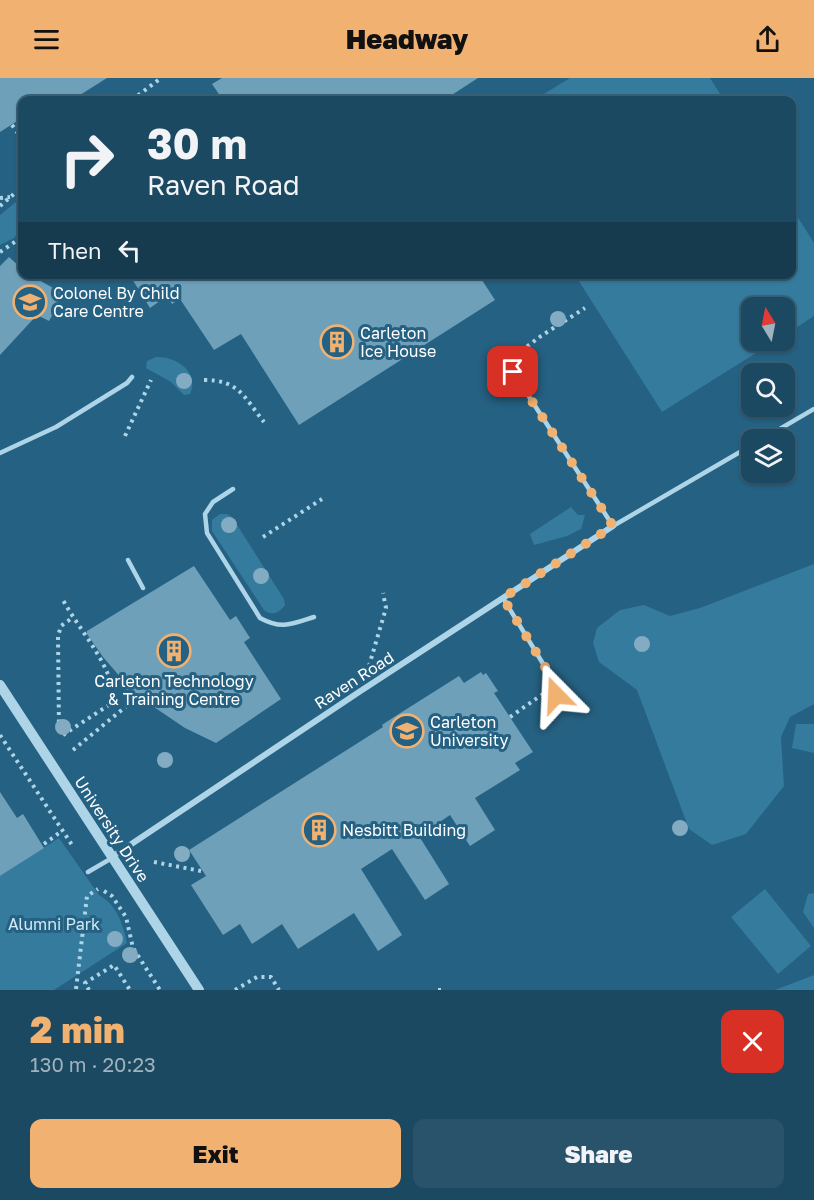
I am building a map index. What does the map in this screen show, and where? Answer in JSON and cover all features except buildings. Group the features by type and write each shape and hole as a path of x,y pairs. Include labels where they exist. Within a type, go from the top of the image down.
{"street":[{"name":"Raven Road","path":"112,857 613,526"},
{"name":"University Drive","path":"0,686 199,990"}],"lane":[{"path":"513,372 613,526 741,451"},
{"path":"0,453 56,428 127,383 132,377"},
{"path":"780,429 814,409"},
{"path":"233,489 213,502 205,514 207,533 260,618 273,625 289,625 314,617"},
{"path":"128,560 143,588"},
{"path":"503,598 556,685 556,695"},
{"path":"88,872 112,857"}],"path":[{"path":"137,96 161,78"},
{"path":"12,124 18,133"},
{"path":"0,206 18,190"},
{"path":"0,198 10,197"},
{"path":"0,252 18,240"},
{"path":"509,360 585,308"},
{"path":"125,436 151,380"},
{"path":"204,380 219,380 236,386 264,422"},
{"path":"263,537 322,499"},
{"path":"369,666 386,608 383,593"},
{"path":"63,600 72,618 106,668 114,688 115,701 63,735"},
{"path":"59,730 58,636 61,626 72,618"},
{"path":"510,717 556,685"},
{"path":"73,750 135,699"},
{"path":"0,735 72,845"},
{"path":"44,844 62,831"},
{"path":"154,862 201,871"},
{"path":"75,990 87,896 98,889"},
{"path":"104,891 112,896 126,917 133,948 160,990"},
{"path":"75,990 114,965 130,990"},
{"path":"235,990 257,976 271,977 279,990"},
{"path":"85,983 89,990"},
{"path":"438,990 443,990"}],"green space":[{"path":"570,78 710,78 721,96 541,96"},
{"path":"18,200 18,233 14,238 0,245 0,215"},
{"path":"796,214 814,243 814,316 795,328 795,297 741,297 741,351 759,351 662,412 578,279 796,279"},
{"path":"156,357 178,362 189,372 192,379 190,394 184,395 171,382 146,368 147,361"},
{"path":"571,507 578,515 585,515 581,529 567,536 534,545 530,534"},
{"path":"220,514 232,517 284,599 285,605 278,612 270,613 264,610 212,531 212,520"},
{"path":"814,564 814,704 790,717 781,737 784,786 746,834 712,845 689,829 637,690 599,662 593,643 597,628 620,610 644,605 670,616 700,608"},
{"path":"796,724 814,724 814,753 792,748"},
{"name":"Alumni Park","path":"59,838 99,895 115,910 127,943 54,990 0,990 0,876"},
{"path":"765,889 811,946 778,974 731,917"},
{"path":"814,893 814,928 803,912 808,894"},
{"path":"814,975 814,990 775,990"}],"place":[{"name":"Colonel By Child Care Centre","path":"30,302"},
{"name":"Carleton Ice House","path":"337,342"},
{"name":"Carleton Technology & Training Centre","path":"174,651"},
{"name":"Carleton University","path":"407,731"},
{"name":"Nesbitt Building","path":"319,830"}],"route":[{"path":"513,372 613,526 503,598 556,685 556,695"}]}
